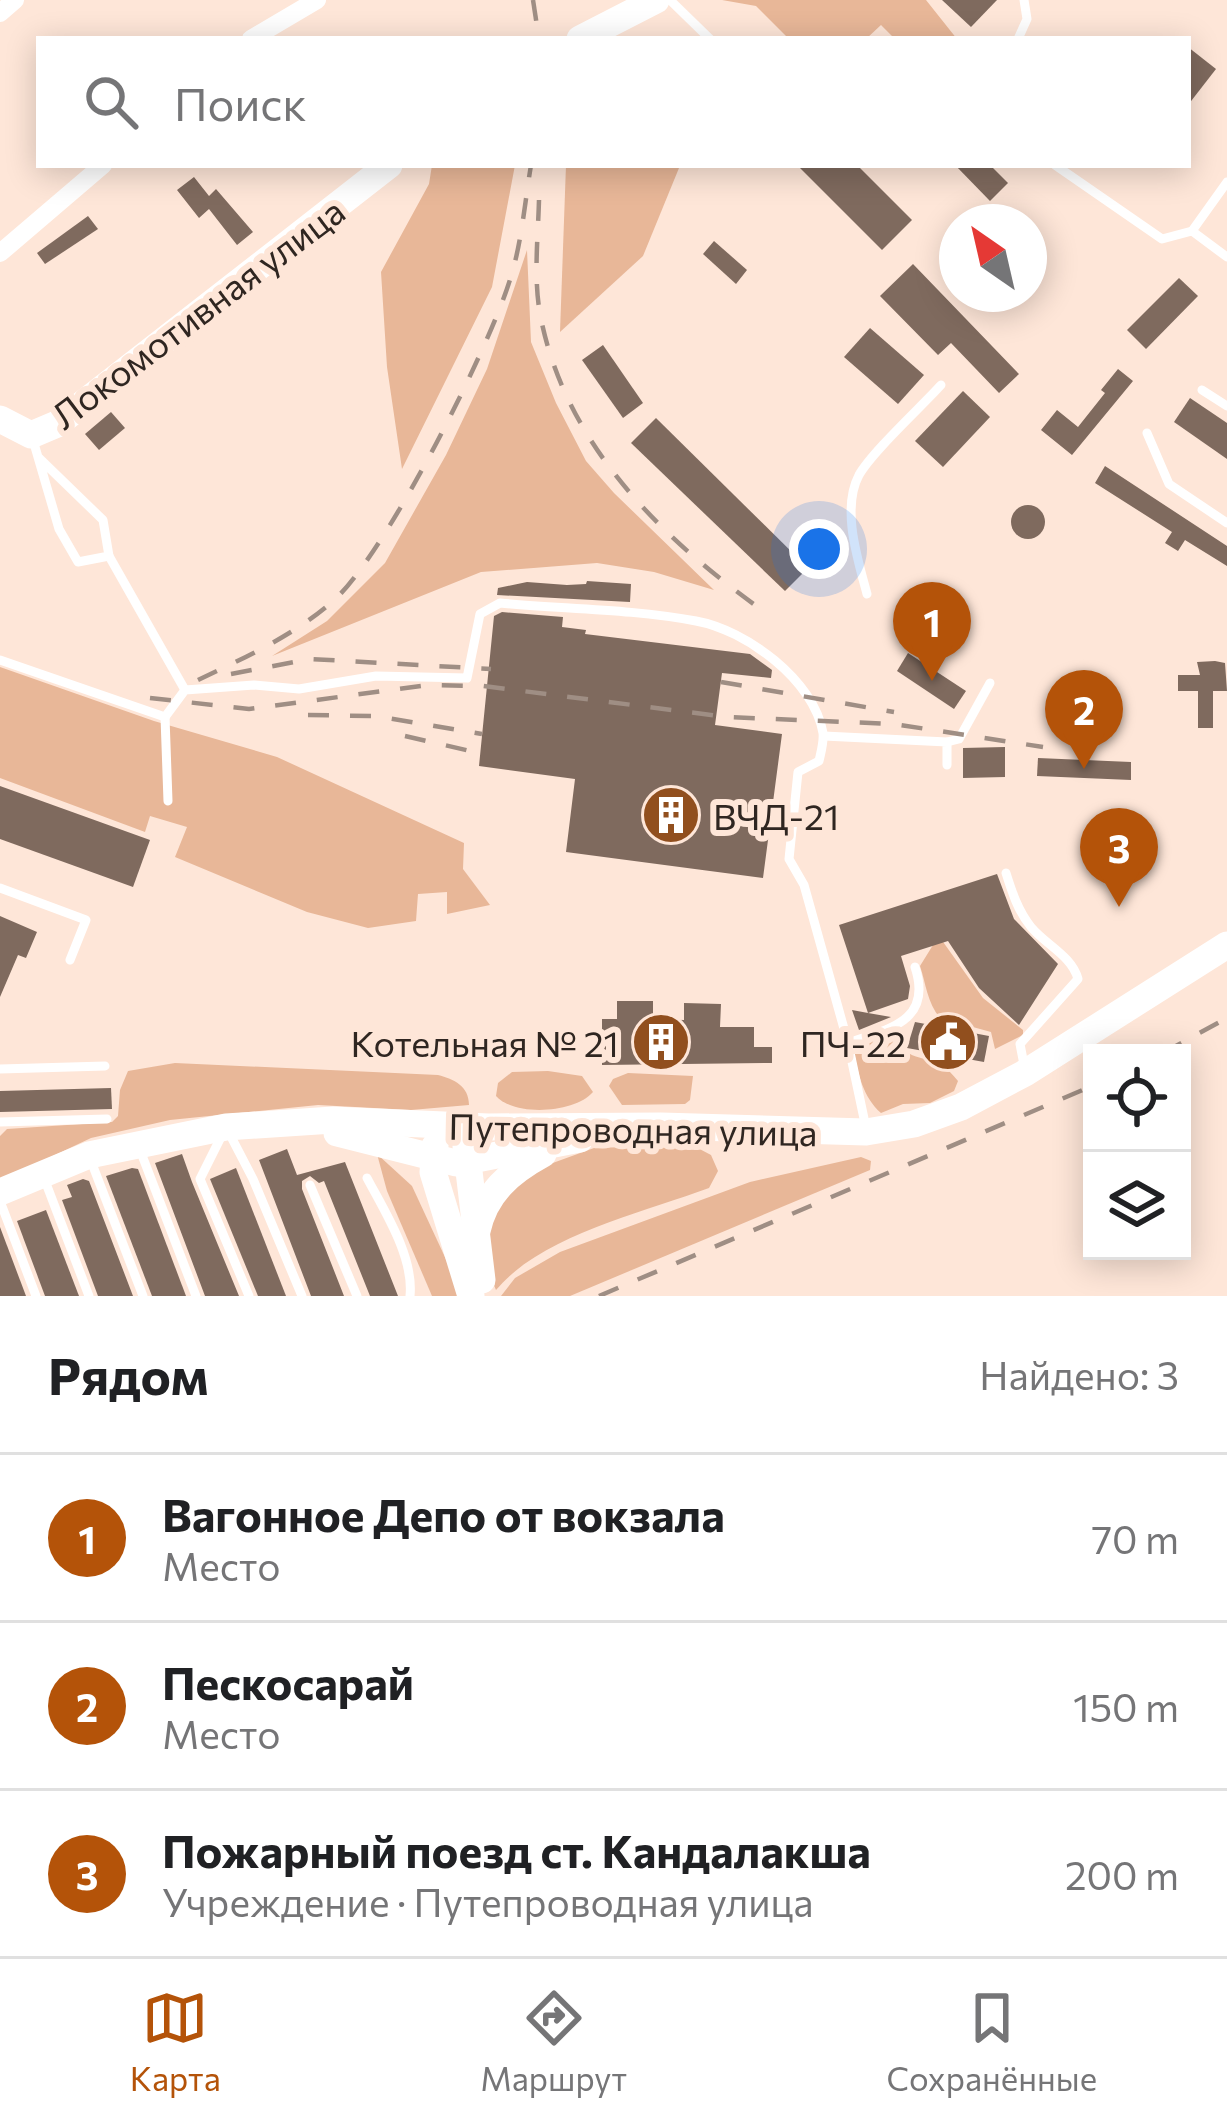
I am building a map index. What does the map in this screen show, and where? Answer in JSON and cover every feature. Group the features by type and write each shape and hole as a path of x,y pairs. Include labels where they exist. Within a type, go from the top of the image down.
{"main road":[{"path":"586,36 656,0"},
{"name":"Локомотивная улица","path":"0,419 34,446 385,168"},
{"name":"Путепроводная улица","path":"0,1197 42,1172 89,1154 226,1127 334,1120 440,1129 661,1126 866,1132 914,1124 961,1108 1025,1073 1227,945"},
{"path":"292,1123 392,1145 431,1159 470,1162 661,1126"},
{"path":"472,1296 431,1159 440,1129 461,1138 470,1162 484,1296"},
{"path":"475,1241 481,1214 497,1186 548,1152 591,1137"},
{"path":"392,1145 423,1175 448,1220"}],"street":[{"path":"0,13 15,0"},
{"path":"256,36 317,0"},
{"path":"0,253 99,168"}],"lane":[{"path":"670,0 707,36"},
{"path":"1019,36 1027,19 1024,0"},
{"path":"1058,168 1162,239 1192,231 1227,182"},
{"path":"1192,231 1227,257"},
{"path":"866,594 855,550 852,508 859,476 941,385"},
{"path":"1202,389 1227,406"},
{"path":"1147,433 1169,484 1227,523"},
{"path":"34,446 59,529 78,562 109,556"},
{"path":"34,446 103,520 109,556 185,690"},
{"path":"168,801 165,717 185,690 254,685 299,689 376,676 467,677 480,614 500,603 700,621 775,659 801,686 824,736 819,760 798,772 789,859 804,885 848,1043 866,1132"},
{"path":"0,660 165,717"},
{"path":"824,736 959,739 990,682"},
{"path":"946,742 946,765"},
{"path":"1006,872 1021,914 1075,966 1078,979 1020,1044 1025,1073"},
{"path":"0,888 86,920 70,960"},
{"path":"848,1043 895,1027 909,1015 920,1001 915,967"},
{"path":"0,1069 105,1066"},
{"path":"0,1122 107,1119"},
{"path":"226,1127 200,1179 249,1296"},
{"path":"226,1127 302,1296"},
{"path":"138,1144 196,1296"},
{"path":"89,1154 142,1296"},
{"path":"42,1172 89,1296"},
{"path":"368,1178 400,1247 412,1283 410,1296"},
{"path":"310,1185 358,1296"},
{"path":"0,1197 36,1296"}],"shaded area":[{"path":"722,0 926,0 955,36 892,36 881,25 869,36 786,36 756,6"},
{"path":"432,168 514,168 492,287 402,469 387,367 381,272 429,184"},
{"path":"566,168 679,168 643,256 560,332"},
{"path":"527,250 531,342 586,461 714,590 654,572 597,563 481,572 272,656 327,621 385,563 446,455 487,369"},
{"path":"0,667 154,721 277,757 464,843 463,869 490,905 447,914 447,892 418,894 416,921 368,928 307,912 175,857 187,827 150,816 145,832 0,778"},
{"path":"941,939 983,998 1023,1030 1023,1035 995,1049 991,1032 940,1018 920,966"},
{"path":"901,1034 901,1048 950,1072 958,1081 954,1091 930,1103 903,1104 881,1113 875,1107 854,1051 860,1043"},
{"path":"175,1063 438,1075 460,1084 469,1105 411,1110 318,1105 170,1120 91,1138 0,1181 0,1136 7,1129 112,1122 118,1116 120,1090 128,1071"},
{"path":"512,1072 582,1076 593,1092 573,1104 545,1110 517,1107 496,1096 498,1083"},
{"path":"628,1073 693,1076 690,1100 685,1104 622,1105 609,1086"},
{"path":"692,1145 711,1155 718,1171 709,1188 566,1240 539,1254 496,1290 484,1262 494,1205 515,1184 550,1164 594,1148"},
{"path":"377,1154 412,1186 463,1296 432,1296 387,1191"},
{"path":"861,1157 871,1161 870,1170 570,1296 501,1296 515,1278 560,1252 750,1182"}],"building":[{"path":"942,0 997,0 971,27"},
{"path":"1191,49 1216,69 1191,101"},
{"path":"800,168 860,168 912,220 882,250"},
{"path":"958,168 993,168 1008,183 990,201"},
{"path":"194,177 209,196 216,189 253,232 237,245 209,209 199,218 177,190"},
{"path":"88,216 98,229 45,264 37,253"},
{"path":"714,241 747,270 736,284 703,254"},
{"path":"913,264 939,291 939,312 959,312 1019,374 999,393 951,343 938,355 880,296"},
{"path":"1179,278 1198,296 1146,349 1127,330"},
{"path":"870,328 924,375 898,404 844,357"},
{"path":"603,345 643,403 623,418 582,360"},
{"path":"1118,369 1133,381 1072,455 1041,430 1057,410 1078,427"},
{"path":"963,391 990,417 943,467 915,441"},
{"path":"1190,398 1227,423 1227,459 1174,422"},
{"path":"111,412 125,428 99,450 85,434"},
{"path":"656,418 808,568 785,591 631,443"},
{"path":"1105,466 1227,546 1227,566 1185,540 1178,551 1165,543 1172,532 1095,483"},
{"path":"1028,505 1040,510 1045,522 1040,534 1028,539 1016,534 1011,522 1016,510"},
{"path":"587,581 631,584 630,602 497,595 498,588 527,582 567,585"},
{"name":"ВЧД-21","path":"502,612 563,617 562,627 586,630 585,634 750,654 772,670 771,678 722,673 715,725 782,734 763,878 566,852 575,779 479,766 494,616"},
{"path":"908,653 966,691 954,709 897,671"},
{"path":"1197,662 1225,663 1227,691 1213,691 1213,728 1198,728 1198,691 1178,691 1178,675 1200,675"},
{"path":"1005,747 1005,777 963,778 963,748"},
{"path":"1038,758 1131,762 1131,780 1037,776"},
{"path":"0,786 150,840 133,887 0,839"},
{"path":"997,874 1014,919 1058,964 1019,1025 979,988 948,941 901,956 910,986 908,999 868,1013 839,925"},
{"path":"0,916 37,932 26,958 18,955 0,997"},
{"name":"Котельная № 21","path":"617,1001 653,1001 653,1019 684,1020 684,1003 721,1004 720,1027 754,1027 754,1047 772,1047 772,1063 602,1065 602,1019 617,1019"},
{"path":"852,1010 891,1017 859,1030"},
{"name":"ПЧ-22","path":"915,1022 989,1036 984,1062 907,1048"},
{"path":"111,1088 112,1109 0,1112 0,1091"},
{"path":"287,1149 297,1175 345,1162 398,1296 370,1296 324,1181 310,1176 302,1181 302,1189 344,1296 311,1296 259,1160"},
{"path":"182,1154 239,1296 205,1296 155,1163"},
{"path":"236,1168 286,1296 258,1296 210,1179"},
{"path":"138,1169 186,1296 152,1296 106,1176"},
{"path":"89,1181 133,1296 98,1296 62,1200 72,1197 67,1185"},
{"path":"46,1210 79,1296 45,1296 17,1221"},
{"path":"0,1227 26,1296 0,1296"}],"railway":[{"path":"533,0 539,36"},
{"path":"198,680 268,646 317,614 354,578 379,542 434,447 501,305 518,247 531,168"},
{"path":"539,200 541,319 571,406 594,445 651,516 755,605"},
{"path":"231,674 310,659 491,669"},
{"path":"721,682 894,712"},
{"path":"150,698 249,709 428,685 483,686 727,717 894,724 1043,747"},
{"path":"308,715 375,716 482,734"},
{"path":"405,736 479,753"},
{"path":"1179,1044 1227,1018"},
{"path":"599,1296 1083,1090"}],"place":[{"name":"Вагонное Депо от вокзала","path":"932,681"},
{"name":"Пескосарай","path":"1084,769"},
{"name":"ВЧД-21","path":"671,815"},
{"name":"Пожарный поезд ст. Кандалакша","path":"1119,907"},
{"name":"Котельная № 21","path":"661,1042"},
{"name":"ПЧ-22","path":"948,1042"}]}
